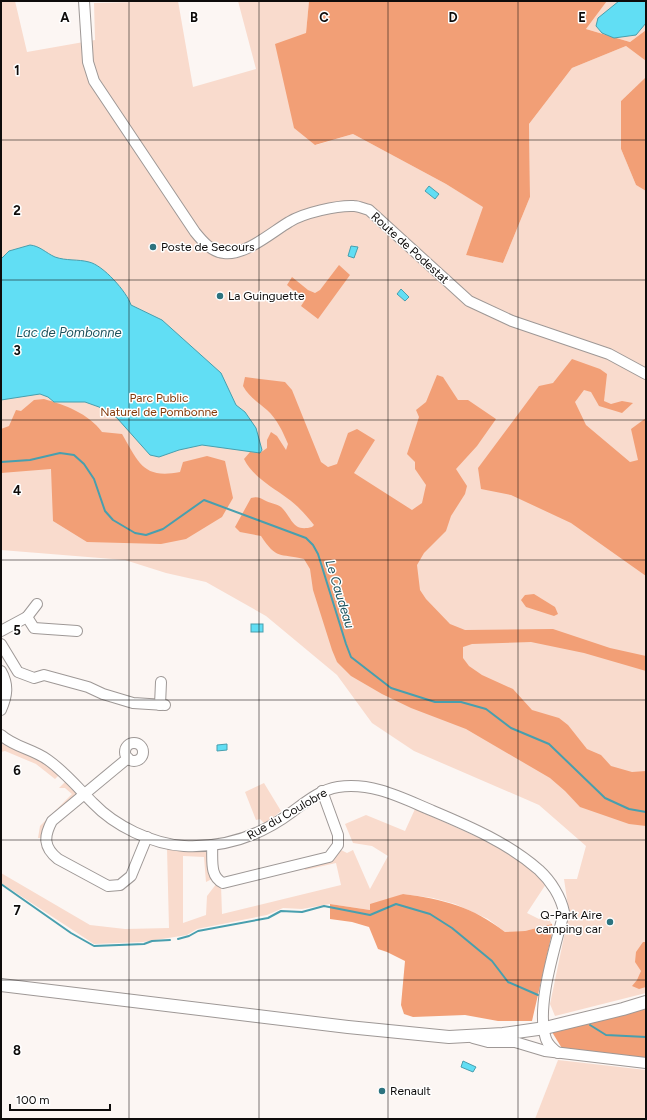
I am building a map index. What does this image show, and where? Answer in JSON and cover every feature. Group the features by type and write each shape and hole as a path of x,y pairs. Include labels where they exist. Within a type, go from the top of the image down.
{"main road":[{"path":"1,985 397,1033 449,1037 545,1028 623,1010 646,1002"}],"street":[{"name":"Route de Podestat","path":"84,1 88,62 94,81 196,232 211,248 224,253 235,253 245,250 291,220 306,215 354,206 361,207 369,210 469,301 512,320 609,354 646,374"},
{"path":"1,631 27,617 37,604"},
{"path":"27,617 34,628 77,631"},
{"path":"1,644 18,672 34,678 44,674 88,687 103,694 133,703 162,705 161,682"},
{"path":"1,672 5,679 7,689 6,699 1,710"},
{"name":"Rue du Coulobre","path":"1,735 8,742 32,750 65,772 94,805 120,825 167,843 183,846 212,845 243,839 260,832 292,812 303,802 322,792 338,787 352,786 373,787 391,792 485,833 515,852 540,872 559,898 564,912 546,986 543,1010 546,1040 558,1053"},
{"path":"128,758 52,821 46,833 47,843 51,854 58,859 108,886 120,885 131,876 147,836"},
{"path":"212,845 212,872 217,880 223,883 329,857 338,845 338,835 322,792"},
{"path":"467,1036 488,1042 515,1042 545,1051 558,1053 646,1063"}],"green space":[{"name":"Parc Public Naturel de Pombonne","path":"1,1 15,1 27,52 95,40 94,3 178,1 193,87 256,69 238,1 309,1 306,33 316,145 353,134 446,184 484,207 466,255 503,263 530,197 529,124 572,68 626,46 646,61 646,77 621,101 621,149 636,185 646,191 646,993 555,1016 550,1004 569,913 564,879 577,879 586,846 539,805 414,751 372,723 337,675 266,616 206,582 166,573 125,560 1,550"},
{"path":"607,1 646,1 646,30 630,42 586,29"},
{"path":"1,744 17,747 25,751 40,759 60,774 55,779 36,764 5,751 1,752"},
{"path":"67,780 77,790 76,797 54,814 43,831 42,838 38,838 40,826 72,794 65,788 59,788"},
{"path":"264,783 281,811 265,824 260,819 256,820 245,792"},
{"path":"415,809 493,844 526,865 546,884 527,913 539,919 546,916 552,924 525,931 505,932 488,919 455,904 433,898 403,894 370,910 330,904 302,909 283,908 267,915 197,929 187,935 143,942 94,944 1,883 1,873 90,925 125,929 169,928 167,848 205,850 208,855 212,879 206,882 204,857 183,856 183,923 206,915 207,896 217,883 221,885 222,914 341,885 336,863 305,870 304,866 339,849 347,853 353,850 370,889 388,856 372,846 353,843 345,824 366,815 405,831"},
{"path":"558,1060 646,1070 646,1119 535,1119"}],"shaded area":[{"path":"309,1 607,1 586,29 630,42 646,30 646,61 626,46 572,68 529,124 530,197 503,263 466,255 483,207 446,184 353,134 315,145 294,128 275,44 306,33"},
{"path":"646,77 646,191 636,185 621,149 621,101"},
{"path":"339,265 350,275 318,319 301,306 305,300 287,285 292,277 308,290 315,293 320,290"},
{"path":"572,359 600,369 607,374 604,401 611,404 622,401 633,403 622,413 599,406 591,392 584,390 575,402 586,425 630,462 638,460 631,429 646,418 646,576 571,523 511,495 481,489 478,468 539,386 553,383"},
{"path":"437,375 443,377 458,400 468,400 496,419 477,446 456,469 467,486 465,494 451,516 446,531 424,553 417,565 420,590 426,599 450,624 465,630 553,629 610,648 646,656 646,671 584,653 531,642 472,644 463,647 463,658 469,666 482,675 513,689 532,710 559,718 568,725 587,749 601,755 611,766 632,772 646,771 646,826 629,824 580,807 550,778 466,729 411,708 382,694 351,676 337,662 332,650 313,590 310,569 304,559 279,554 266,544 261,536 240,532 235,527 251,498 255,497 281,507 294,524 301,528 312,527 314,525 295,504 269,486 252,471 244,459 250,452 260,453 267,448 267,440 271,432 277,436 286,450 288,444 274,417 245,390 243,386 245,377 285,382 292,390 321,462 328,467 337,464 348,433 357,429 375,440 354,473 412,510 422,503 426,485 415,469 415,462 407,454 419,417 416,410 426,402"},
{"path":"44,399 76,411 90,420 102,432 122,434 138,461 150,471 168,474 180,472 183,462 207,456 225,461 233,498 222,517 186,539 161,544 87,542 53,521 51,469 1,473 1,429 9,426 16,410 21,411 34,400"},
{"path":"534,594 555,607 558,614 554,616 526,607 521,600 525,595"},
{"path":"403,894 444,902 469,910 493,923 505,932 525,931 552,924 553,929 532,1021 498,1021 465,1015 413,1017 404,1014 401,1005 405,961 378,949 369,927 352,922 330,919 330,904 370,910 370,904"},
{"path":"643,942 646,942 646,987 639,989 632,986 637,980 641,971 635,962 636,952"},
{"path":"646,1007 646,1058 563,1050 552,1032"}],"water":[{"path":"619,1 646,1 646,23 636,35 614,38 602,33 596,26 598,18"},
{"path":"429,186 439,194 435,199 425,191"},
{"name":"Lac de Pombonne","path":"30,245 40,248 55,257 89,262 101,268 120,286 131,305 162,320 221,373 236,405 245,412 256,428 262,450 260,453 202,445 179,450 159,457 150,455 117,418 99,407 85,402 54,402 48,397 40,394 1,400 1,259 9,251"},
{"path":"351,246 358,247 354,258 348,256"},
{"path":"401,289 409,297 405,301 397,294"},
{"path":"251,624 263,624 263,632 251,632"},
{"path":"227,744 227,750 217,751 217,745"},
{"path":"463,1061 476,1067 473,1072 461,1067"}],"waterway":[{"name":"Le Caudeau","path":"1,462 30,460 60,453 74,455 84,464 94,479 105,511 113,520 135,533 146,535 163,529 204,500 306,538 313,545 318,554 351,657 391,688 435,702 461,702 486,709 511,728 549,744 605,798 629,809 646,812"},
{"path":"1,884 71,933 94,946 144,944 152,941 170,940"},
{"path":"178,939 189,936 198,931 268,918 281,911 302,912 324,906 370,915 396,904 430,914 452,928 492,961 508,982 538,995"},
{"path":"590,1025 606,1035 646,1037"}],"place":[{"name":"Poste de Secours","path":"153,247"},
{"name":"La Guinguette","path":"220,296"},
{"name":"Q-Park Aire camping car","path":"610,922"},
{"name":"Renault","path":"382,1091"}]}
